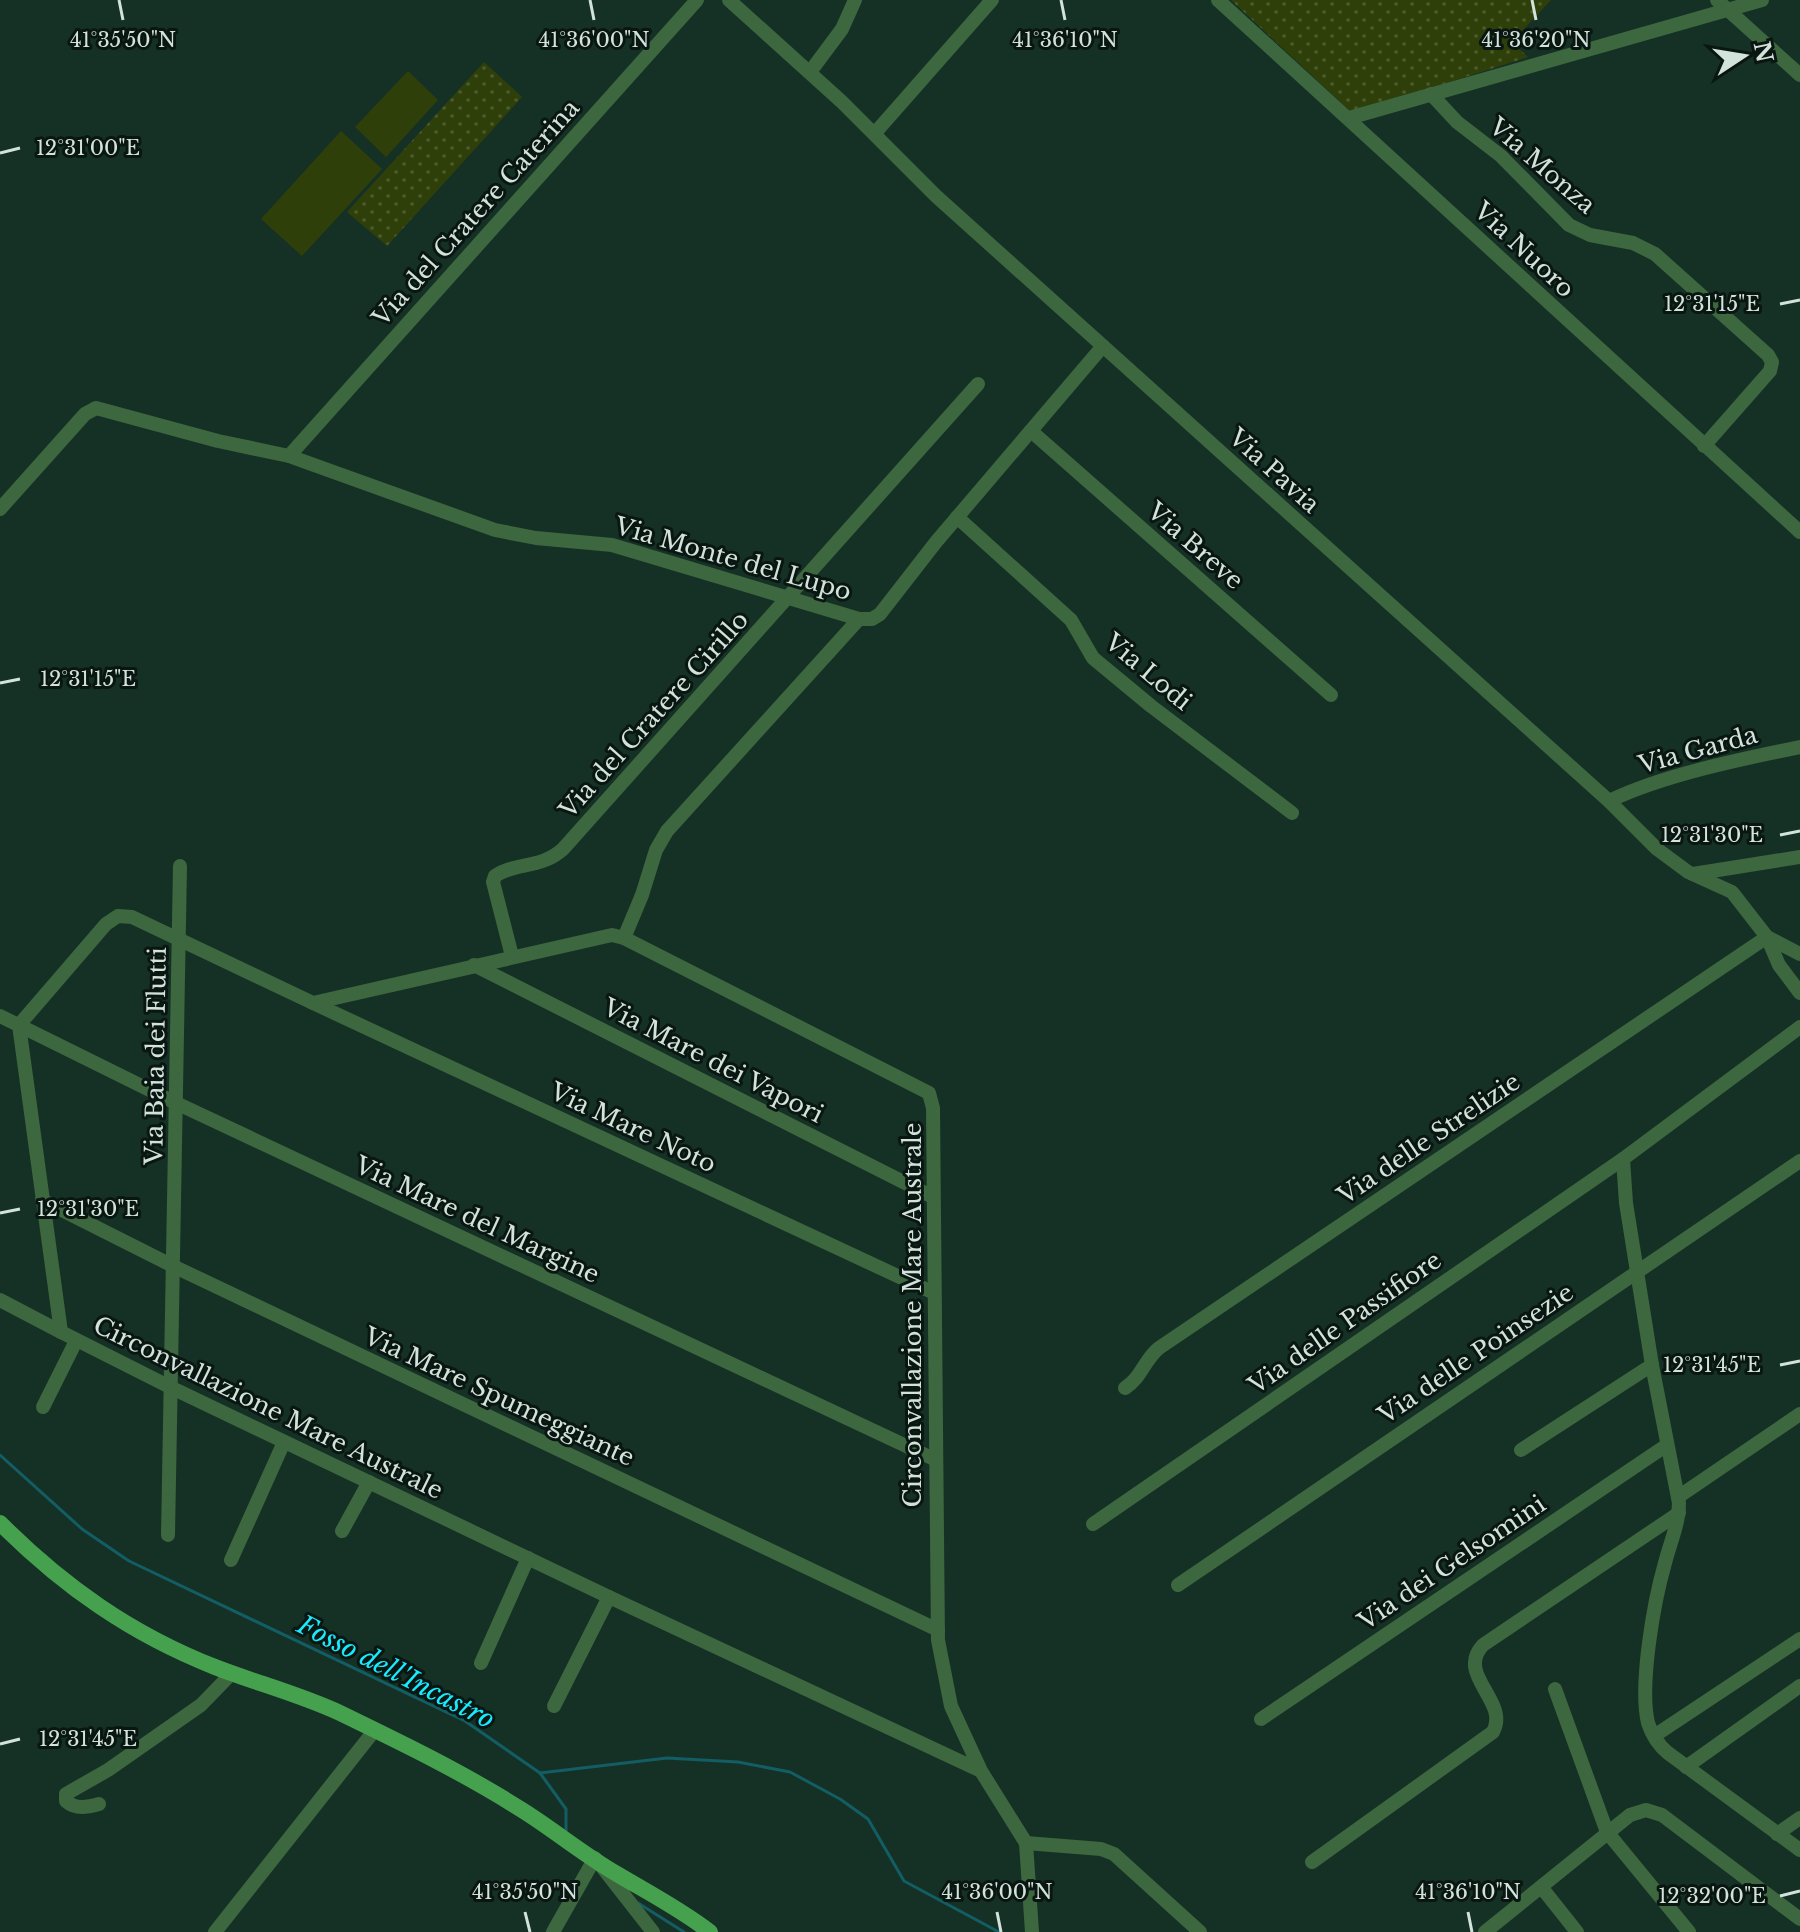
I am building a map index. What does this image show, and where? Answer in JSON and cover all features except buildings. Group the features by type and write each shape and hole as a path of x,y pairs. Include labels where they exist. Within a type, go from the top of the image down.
{"main road":[{"path":"0,1523 42,1563 92,1603 153,1640 232,1673 299,1695 458,1771 710,1932"}],"street":[{"name":"Via del Cratere Caterina","path":"289,456 697,0"},
{"name":"Via Pavia","path":"729,0 875,133 936,196 1609,801 1642,836 1692,874 1736,894 1767,937 1800,954"},
{"path":"810,72 842,29 855,0"},
{"path":"875,133 992,0"},
{"name":"Via Nuoro","path":"1218,0 1800,532"},
{"path":"1349,118 1722,5 1762,0"},
{"path":"1722,5 1800,75"},
{"name":"Via Monza","path":"1431,94 1457,122 1501,156 1569,225 1590,235 1633,243 1655,254 1768,355 1772,362 1770,371 1704,446"},
{"name":"Via Monte del Lupo","path":"0,509 85,414 96,408 218,441 289,456 495,530 536,538 612,545 859,619 872,619 880,614 957,517 1103,346"},
{"name":"Via del Cratere Cirillo","path":"512,956 493,882 495,876 502,871 547,860 563,849 978,384"},
{"name":"Via Breve","path":"1031,431 1331,695"},
{"name":"Via Lodi","path":"957,517 1071,620 1093,658 1292,813"},
{"path":"624,938 656,850 667,831 859,619"},
{"name":"Via Garda","path":"1609,801 1629,791 1664,781 1800,747"},
{"path":"1692,874 1800,857"},
{"name":"Via Baia dei Flutti","path":"168,1535 180,866"},
{"path":"19,1025 111,920 129,916 313,1003"},
{"name":"Circonvallazione Mare Australe","path":"313,1003 600,935 612,935 624,938 924,1089 932,1097 938,1630 942,1671 951,1706 981,1771 1026,1843"},
{"path":"1767,937 1779,965 1800,993"},
{"name":"Via delle Strelizie","path":"1125,1388 1137,1379 1159,1348 1767,937"},
{"name":"Via Mare dei Vapori","path":"474,965 933,1197"},
{"name":"Via Mare Noto","path":"313,1003 934,1293"},
{"name":"Via Mare del Margine","path":"0,1016 176,1103 936,1460"},
{"name":"Circonvallazione Mare Australe","path":"19,1025 61,1332 284,1442 981,1771"},
{"name":"Via delle Passifiore","path":"1093,1524 1623,1159 1800,1027"},
{"path":"1623,1159 1637,1271 1679,1513 1652,1624 1646,1703 1654,1736 1663,1749 1686,1767 1800,1850"},
{"name":"Via delle Poinsezie","path":"1178,1585 1800,1161"},
{"name":"Via Mare Spumeggiante","path":"42,1200 175,1267 938,1630"},
{"path":"0,1300 61,1332"},
{"path":"43,1407 76,1341"},
{"path":"1521,1450 1652,1365"},
{"path":"1678,1497 1800,1414"},
{"path":"231,1560 284,1442"},
{"name":"Via dei Gelsomini","path":"1261,1719 1667,1445"},
{"path":"342,1531 369,1482"},
{"path":"1312,1862 1493,1732 1496,1723 1494,1707 1475,1669 1476,1654 1483,1645 1679,1513"},
{"path":"481,1663 528,1558"},
{"path":"554,1706 609,1597"},
{"path":"1654,1736 1800,1639"},
{"path":"99,1804 85,1807 73,1805 66,1801 66,1794 113,1766 201,1705 232,1673"},
{"path":"1686,1767 1800,1686"},
{"path":"1555,1689 1607,1832 1689,1932"},
{"path":"215,1932 374,1731"},
{"path":"1485,1932 1607,1832 1635,1812 1646,1810 1657,1812 1800,1919"},
{"path":"1777,1834 1800,1818"},
{"path":"1032,1932 1026,1843 1101,1849 1114,1854 1200,1932"},
{"path":"553,1932 595,1858 653,1932"},
{"path":"1542,1888 1577,1932"}],"green space":[{"path":"1231,0 1551,0 1512,42 1528,57 1352,113"},
{"path":"484,62 522,97 387,246 347,212"},
{"path":"408,71 438,100 386,157 355,127"},
{"path":"341,131 382,169 302,256 261,219"}],"waterway":[{"name":"Fosso dell'Incastro","path":"0,1455 82,1529 129,1561 465,1721 540,1773 667,1758 738,1762 790,1772 840,1799 868,1819 904,1881 999,1932"},
{"path":"540,1773 566,1809 566,1833"},
{"path":"638,1903 684,1932"}]}
